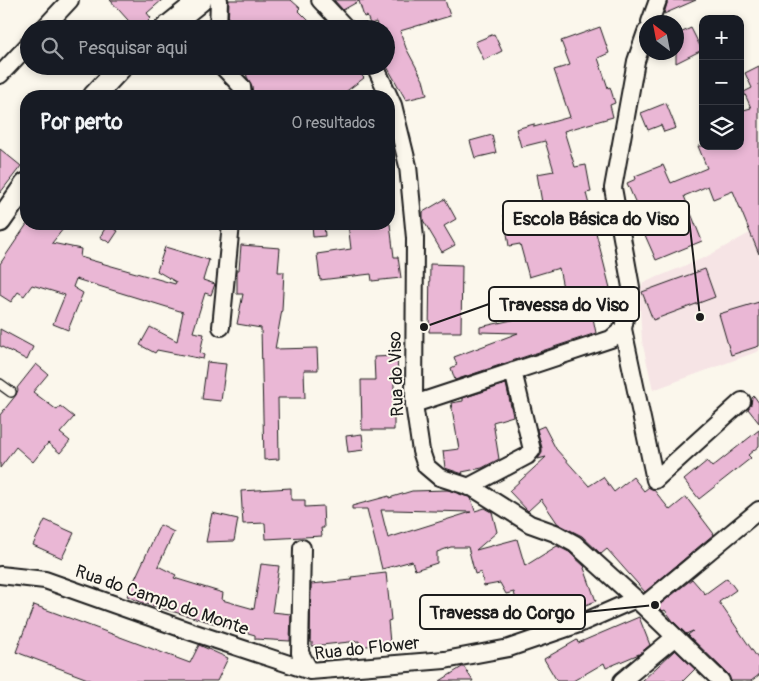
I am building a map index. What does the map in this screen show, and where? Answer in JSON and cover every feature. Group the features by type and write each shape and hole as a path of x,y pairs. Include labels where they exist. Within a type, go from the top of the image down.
{"street":[{"path":"51,20 70,0"},
{"path":"176,20 201,0"},
{"path":"218,20 219,0"},
{"path":"320,0 339,20"},
{"path":"653,15 658,0"},
{"path":"639,52 613,188 631,288 624,329 655,480 742,401"},
{"path":"0,75 20,54"},
{"path":"100,90 114,75"},
{"path":"231,75 242,86 242,90"},
{"name":"Rua do Viso","path":"379,75 386,90"},
{"name":"Rua do Viso","path":"395,113 408,166 415,238 414,404 421,451 426,466 439,477 473,488 530,524 555,533 574,544 640,603 721,681"},
{"path":"0,221 20,193"},
{"path":"221,327 230,230"},
{"path":"414,404 611,339 624,329"},
{"path":"468,487 527,456 532,450 513,371"},
{"name":"Rua do Flower","path":"309,676 445,660 509,648 640,603 759,510"},
{"path":"302,548 300,653 309,676"},
{"name":"Rua do Campo do Monte","path":"0,575 45,580 309,676"},
{"path":"622,681 676,637"}],"lane":[{"path":"0,384 11,392"}],"shaded area":[{"path":"759,228 759,351 653,390 642,341 639,292 643,283 706,257"}],"building":[{"path":"110,0 162,0 147,13 151,18 149,20 128,20"},
{"path":"229,0 291,0 300,8 298,10 308,20 228,20"},
{"path":"334,0 445,0 450,16 400,31 406,48 423,80 427,95 406,100 392,75 395,75 395,20 368,20 367,16 364,17 359,1 343,10"},
{"path":"668,0 696,0 664,14"},
{"path":"600,27 609,53 598,58 615,103 610,105 613,117 564,131 575,167 586,165 591,192 586,193 610,288 588,293 596,333 455,380 451,368 457,365 454,357 518,333 480,332 480,327 567,308 559,268 529,277 520,244 509,246 504,215 543,208 537,174 554,171 545,141 521,147 516,129 534,124 534,127 570,117 554,70 570,65 561,41"},
{"path":"691,28 699,44 699,52 684,59 684,31"},
{"path":"494,34 502,51 484,60 475,42"},
{"path":"759,66 759,254 733,191 713,199 708,186 684,196 702,241 656,260 641,226 638,227 631,209 637,206 627,183 636,179 635,176 663,165 671,183 707,168 700,150 744,150 744,110 751,108 744,92 752,88 745,73"},
{"path":"247,75 361,75 364,78 348,90 252,90"},
{"path":"666,103 676,128 664,132 661,125 648,130 641,113"},
{"path":"492,135 496,153 475,158 470,141"},
{"path":"0,149 20,165 20,167 0,193"},
{"path":"445,199 456,219 444,226 455,245 442,252 423,220 423,212"},
{"path":"23,230 62,230 52,243 81,249 80,257 175,284 176,282 157,271 165,247 209,260 203,280 215,284 211,295 205,293 193,332 204,334 200,353 204,355 203,359 157,350 155,353 140,345 150,327 177,341 183,312 76,279 73,287 83,293 68,330 53,324 65,295 32,285 24,296 18,292 11,302 0,295 0,264"},
{"path":"104,230 118,231 110,243 100,237"},
{"path":"312,230 324,230 325,236 313,237"},
{"path":"349,230 391,230 394,257 398,257 401,278 372,281 371,274 320,280 317,254 351,249"},
{"path":"241,245 280,248 278,272 284,272 282,310 275,349 317,348 318,370 304,370 305,398 278,398 279,459 264,460 261,328 237,324 243,294 237,294 237,270 239,270"},
{"path":"430,264 462,265 461,332 429,332"},
{"path":"705,269 715,297 653,320 642,292"},
{"path":"759,302 759,346 731,355 719,314"},
{"path":"0,329 33,347 27,360 0,346"},
{"path":"397,356 398,376 394,377 394,430 362,430 361,380 375,380 374,357"},
{"path":"207,362 226,364 221,401 202,399"},
{"path":"36,364 48,374 33,392 57,410 60,406 74,417 60,433 70,441 60,453 48,443 33,462 16,447 0,468 0,415 16,395 17,388"},
{"path":"506,384 513,416 493,422 499,459 482,468 462,472 463,474 445,468 443,451 459,449 451,403 463,401 463,398"},
{"path":"754,396 759,403 759,423 748,409"},
{"path":"544,426 556,449 589,486 603,477 614,492 633,477 644,491 649,487 654,490 670,510 686,497 714,534 645,592 607,549 601,554 582,536 558,524 541,499 528,511 509,491 546,457 538,459 542,453 542,448 537,429"},
{"path":"759,430 759,446 748,455 751,458 699,499 684,480 707,461 712,467"},
{"path":"362,434 364,450 348,452 346,436"},
{"path":"291,488 291,500 305,500 305,507 323,506 324,528 321,528 322,536 266,539 265,523 243,524 241,491"},
{"path":"448,490 471,498 475,511 485,508 492,512 497,532 476,550 517,539 525,566 557,546 569,552 585,567 596,601 536,624 537,628 524,632 514,592 506,594 500,583 484,586 481,572 475,574 468,547 451,547 437,552 437,563 415,570 412,561 382,569 367,509 352,509 352,506 412,491","holes":["381,510 471,512 388,538"]},
{"path":"212,513 238,519 234,541 206,542"},
{"path":"45,520 74,533 62,558 33,545"},
{"path":"160,525 174,532 158,566 176,575 174,578 223,593 222,600 254,609 261,564 279,566 272,612 291,614 290,641 255,639 255,635 143,603 127,596"},
{"path":"386,573 391,620 388,621 390,643 359,647 359,641 312,646 312,642 310,642 311,584 352,580 351,577"},
{"path":"727,578 736,590 719,602 759,660 759,675 751,681 731,681 728,674 688,635 693,631 686,634 665,610 663,611 658,606 692,579 705,594"},
{"path":"34,605 190,663 199,645 228,658 217,681 93,681 16,652"},
{"path":"639,617 650,645 639,654 606,668 604,663 573,681 557,681 544,659 577,640 578,643"},
{"path":"675,650 695,669 683,681 642,681"},
{"path":"464,667 473,681 440,681"}],"place":[{"name":"Escola Básica do Viso","path":"700,317"},
{"name":"Travessa do Viso","path":"424,327"},
{"name":"Travessa do Corgo","path":"655,605"}]}
